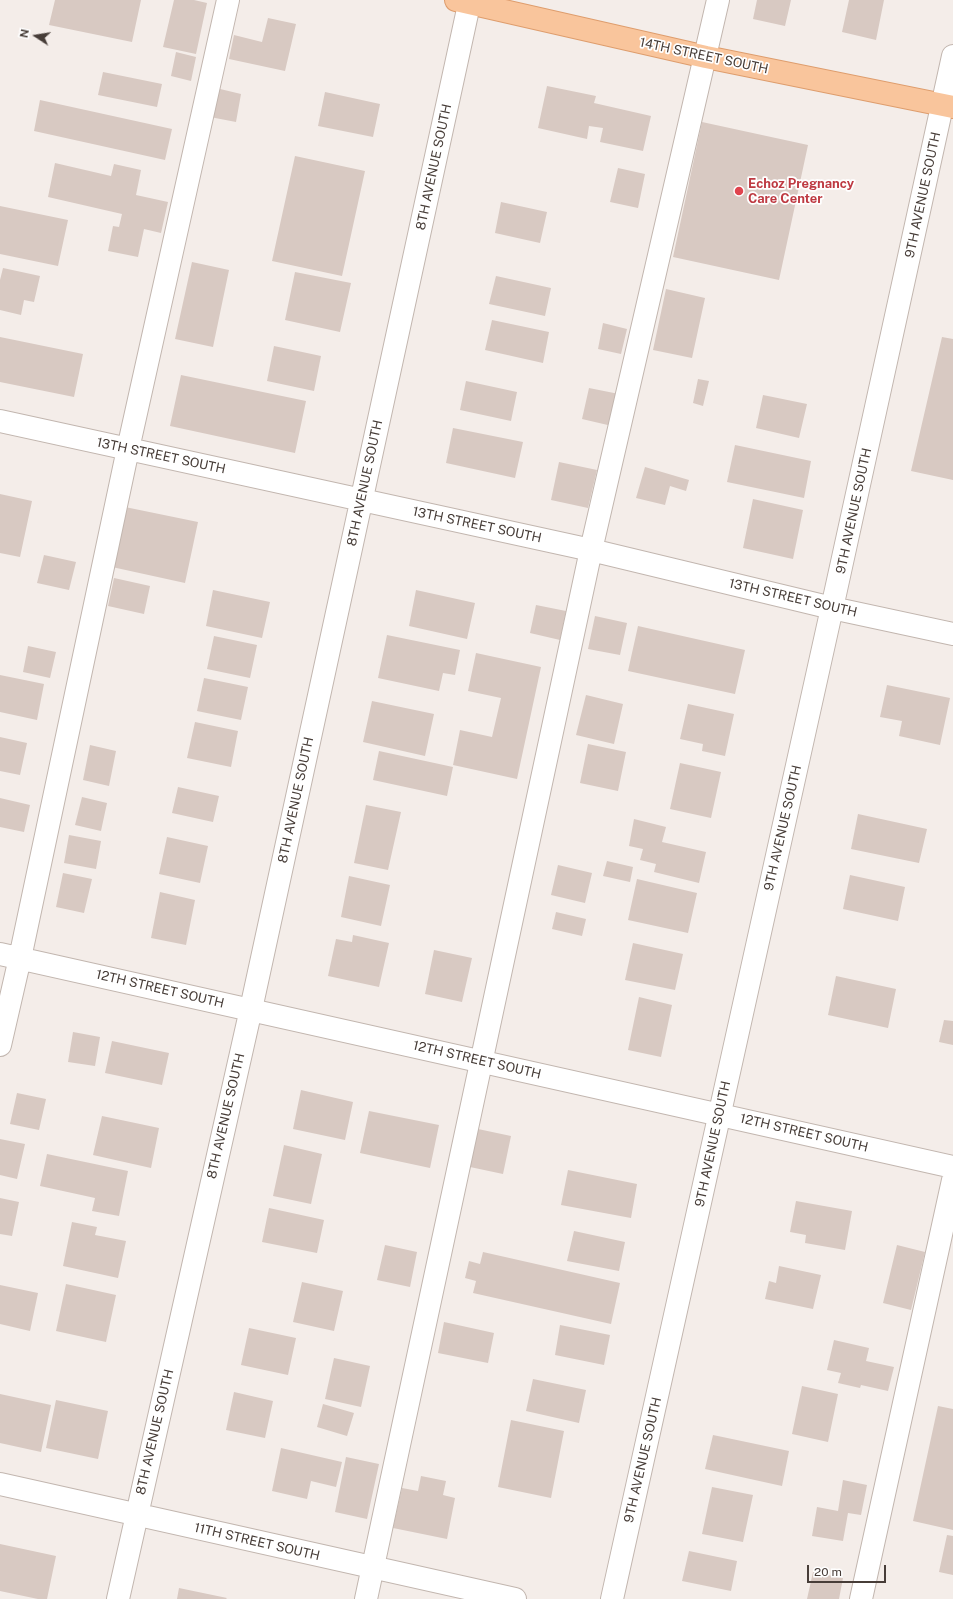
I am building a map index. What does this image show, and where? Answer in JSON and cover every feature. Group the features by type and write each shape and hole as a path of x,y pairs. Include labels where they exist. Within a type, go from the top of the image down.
{"main road":[{"name":"14TH STREET SOUTH","path":"465,1 706,57 948,106"}],"street":[{"path":"0,1045 10,956 128,449 228,0"},
{"path":"366,1599 591,550 718,0"},
{"name":"8TH AVENUE SOUTH","path":"118,1599 251,1010 361,500 465,1"},
{"name":"9TH AVENUE SOUTH","path":"612,1599 832,608 948,106 953,56"},
{"name":"13TH STREET SOUTH","path":"0,421 591,550 832,608 953,634"},
{"name":"12TH STREET SOUTH","path":"10,956 953,1167"},
{"path":"861,1599 953,1180"},
{"name":"11TH STREET SOUTH","path":"0,1484 515,1599"}],"building":[{"path":"55,0 141,0 132,42 49,25"},
{"path":"174,0 194,0 207,3 196,54 163,47"},
{"path":"757,0 791,0 785,26 753,19"},
{"path":"849,0 884,0 876,40 842,32"},
{"path":"268,18 296,24 285,71 229,59 234,35 262,42"},
{"path":"176,52 196,57 191,81 171,76"},
{"path":"103,72 162,84 157,107 98,95"},
{"path":"547,86 596,96 594,103 651,116 643,151 600,142 603,128 589,126 587,139 538,128"},
{"path":"216,88 241,94 236,122 210,117"},
{"path":"325,92 380,104 373,137 318,126"},
{"path":"40,100 172,129 165,160 34,131"},
{"path":"702,122 808,145 779,280 673,257"},
{"path":"295,156 365,171 342,276 272,261"},
{"path":"55,163 111,176 114,164 141,170 136,195 168,202 161,233 144,229 138,257 108,251 113,226 119,227 122,214 48,197"},
{"path":"618,168 645,174 638,208 610,202"},
{"path":"501,202 547,212 540,243 495,233"},
{"path":"0,206 68,220 58,266 0,254"},
{"path":"192,262 229,270 213,347 175,339"},
{"path":"3,268 40,276 34,302 24,300 21,315 0,310 0,280"},
{"path":"295,272 351,283 340,332 285,320"},
{"path":"496,276 551,288 545,316 489,304"},
{"path":"666,289 705,298 692,358 653,350"},
{"path":"492,320 549,332 543,363 485,350"},
{"path":"603,323 627,329 621,354 598,349"},
{"path":"0,337 83,354 74,397 0,382"},
{"path":"942,337 953,339 953,480 911,471"},
{"path":"274,346 321,356 314,391 267,381"},
{"path":"181,375 306,401 295,453 170,426"},
{"path":"698,379 709,381 703,406 693,403"},
{"path":"466,381 517,392 511,421 460,410"},
{"path":"589,388 619,394 612,426 582,419"},
{"path":"763,395 807,404 799,438 756,428"},
{"path":"453,428 523,442 515,478 446,463"},
{"path":"735,445 811,461 804,498 727,482"},
{"path":"559,462 597,470 588,508 551,500"},
{"path":"645,467 689,480 686,491 670,486 665,505 636,498"},
{"path":"0,494 32,501 20,557 0,553"},
{"path":"753,499 803,510 793,559 743,548"},
{"path":"125,507 198,522 185,583 112,567"},
{"path":"44,555 76,562 69,590 37,583"},
{"path":"114,578 150,586 144,614 108,606"},
{"path":"213,590 270,602 262,638 206,626"},
{"path":"416,590 475,603 467,639 409,626"},
{"path":"536,605 566,611 560,640 530,633"},
{"path":"595,616 627,623 620,655 588,649"},
{"path":"638,626 745,650 735,694 628,671"},
{"path":"387,635 460,650 455,675 443,673 439,691 378,678"},
{"path":"214,636 257,645 250,678 207,669"},
{"path":"28,646 56,652 50,678 23,672"},
{"path":"476,653 541,667 517,779 453,765 460,730 492,737 501,698 468,691"},
{"path":"0,675 44,684 37,720 0,712"},
{"path":"204,678 248,687 241,720 197,711"},
{"path":"887,685 950,698 940,745 899,736 902,721 880,717"},
{"path":"586,695 623,704 614,744 576,735"},
{"path":"372,701 434,714 425,756 363,742"},
{"path":"688,704 734,714 725,756 702,751 703,744 680,739"},
{"path":"195,722 238,731 231,767 187,758"},
{"path":"0,737 27,743 20,775 0,771"},
{"path":"588,744 626,752 618,791 580,783"},
{"path":"90,745 116,751 109,786 83,780"},
{"path":"379,751 453,767 447,796 373,780"},
{"path":"680,763 721,772 711,818 670,809"},
{"path":"178,787 219,796 213,822 172,813"},
{"path":"82,797 107,803 101,831 75,825"},
{"path":"0,798 30,805 24,832 0,827"},
{"path":"366,805 401,812 388,870 354,863"},
{"path":"858,814 927,829 919,863 851,849"},
{"path":"634,819 666,827 662,842 706,852 699,883 654,872 656,864 640,860 643,849 629,846"},
{"path":"69,835 101,841 96,869 64,863"},
{"path":"167,837 208,846 200,883 159,874"},
{"path":"607,861 633,867 630,882 603,876"},
{"path":"558,865 592,873 585,903 551,895"},
{"path":"63,873 92,879 84,913 56,907"},
{"path":"850,875 905,887 898,921 843,909"},
{"path":"349,876 390,885 381,926 341,917"},
{"path":"637,879 697,893 688,933 628,920"},
{"path":"160,892 195,900 186,945 151,938"},
{"path":"556,912 586,919 582,936 552,929"},
{"path":"353,935 389,943 379,987 328,976 336,939 352,942"},
{"path":"633,943 683,954 675,990 625,980"},
{"path":"434,950 472,958 462,1002 425,994"},
{"path":"836,976 896,989 888,1028 828,1015"},
{"path":"639,997 672,1005 661,1057 628,1050"},
{"path":"944,1020 953,1021 953,1045 939,1042"},
{"path":"73,1032 100,1037 95,1066 68,1062"},
{"path":"112,1041 169,1053 162,1085 105,1073"},
{"path":"301,1090 353,1102 345,1140 293,1129"},
{"path":"17,1093 46,1099 39,1130 10,1124"},
{"path":"369,1111 439,1125 430,1168 360,1153"},
{"path":"102,1116 159,1128 151,1168 93,1155"},
{"path":"478,1129 511,1136 503,1174 470,1167"},
{"path":"0,1139 25,1144 17,1179 0,1175"},
{"path":"284,1145 322,1154 311,1204 273,1196"},
{"path":"47,1154 128,1171 119,1216 92,1211 95,1198 40,1186"},
{"path":"568,1170 637,1184 631,1218 561,1205"},
{"path":"0,1198 19,1202 12,1236 0,1234"},
{"path":"796,1201 852,1211 845,1250 805,1243 806,1235 790,1232"},
{"path":"269,1208 324,1220 317,1253 262,1242"},
{"path":"72,1222 97,1227 95,1235 126,1241 118,1278 63,1266"},
{"path":"574,1231 625,1242 619,1271 567,1261"},
{"path":"385,1245 417,1252 410,1287 377,1280"},
{"path":"897,1245 925,1252 911,1310 883,1303"},
{"path":"483,1252 620,1283 611,1324 473,1293 476,1281 465,1278 469,1261 480,1264"},
{"path":"779,1266 821,1275 813,1309 765,1299 769,1281 776,1283"},
{"path":"302,1282 343,1291 334,1331 293,1322"},
{"path":"66,1284 116,1295 106,1342 56,1331"},
{"path":"0,1285 38,1293 30,1331 0,1324"},
{"path":"444,1322 494,1333 488,1363 438,1353"},
{"path":"560,1325 610,1335 604,1365 555,1355"},
{"path":"249,1328 296,1338 288,1375 241,1365"},
{"path":"834,1340 869,1348 866,1361 894,1367 888,1391 861,1385 860,1388 838,1383 841,1373 827,1370"},
{"path":"334,1358 370,1366 361,1407 325,1399"},
{"path":"533,1379 586,1390 579,1423 526,1411"},
{"path":"802,1386 838,1394 828,1442 792,1434"},
{"path":"234,1392 273,1401 265,1438 226,1430"},
{"path":"0,1394 51,1405 41,1452 0,1443"},
{"path":"56,1400 108,1411 98,1459 46,1448"},
{"path":"323,1404 354,1413 347,1436 317,1427"},
{"path":"938,1406 953,1409 953,1530 913,1521"},
{"path":"511,1420 564,1431 551,1498 498,1487"},
{"path":"713,1435 789,1451 782,1486 705,1469"},
{"path":"281,1448 342,1462 336,1487 311,1481 307,1499 272,1491"},
{"path":"346,1457 379,1464 367,1519 335,1512"},
{"path":"421,1476 446,1481 443,1495 455,1498 447,1539 393,1528 402,1488 418,1491"},
{"path":"843,1480 867,1485 861,1515 848,1513 843,1541 812,1536 817,1507 838,1511"},
{"path":"712,1487 753,1495 743,1542 702,1534"},
{"path":"947,1535 953,1536 953,1575 939,1572"},
{"path":"0,1544 56,1556 47,1599 38,1599 0,1591"},
{"path":"689,1551 737,1561 731,1591 682,1581"},
{"path":"813,1572 843,1578 839,1599 807,1599"},
{"path":"179,1588 227,1598 177,1599"}],"place":[{"name":"Echoz Pregnancy Care Center","path":"739,191"}]}
